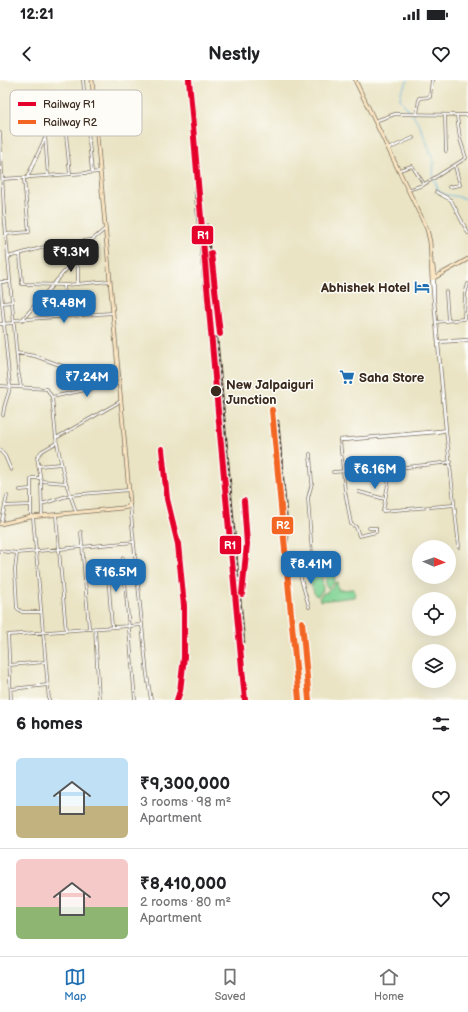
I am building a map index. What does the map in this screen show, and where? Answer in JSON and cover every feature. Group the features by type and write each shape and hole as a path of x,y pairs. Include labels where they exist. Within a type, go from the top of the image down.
{"main road":[{"path":"92,80 93,90"},
{"path":"355,80 427,229 433,280"},
{"path":"1,524 32,517 122,508 130,504 130,490 118,374 98,136"},
{"path":"433,280 442,272 468,259"},
{"path":"432,264 434,270 433,280"},
{"path":"434,270 442,272"}],"street":[{"path":"83,80 84,90"},
{"path":"416,115 419,98 430,97 432,80"},
{"path":"375,121 387,116 403,114 468,115"},
{"path":"445,115 446,151"},
{"path":"408,190 424,184 436,175 455,166 467,156 460,139 457,116"},
{"path":"0,133 1,175 21,387"},
{"path":"66,136 70,174"},
{"path":"88,136 92,172"},
{"path":"44,138 48,176"},
{"path":"6,234 29,232 26,178 44,138"},
{"path":"388,148 413,138"},
{"path":"399,170 412,166 424,184"},
{"path":"449,187 461,184 455,166"},
{"path":"2,179 101,172"},
{"path":"436,192 451,200 468,233"},
{"path":"22,320 51,285 92,240 106,228"},
{"path":"8,257 48,246 92,240"},
{"path":"20,254 22,284 64,285 110,281"},
{"path":"75,260 78,268 78,284"},
{"path":"433,280 446,430 451,462 459,547"},
{"path":"3,415 4,402 10,387 0,282 10,282"},
{"path":"436,322 464,319 465,294 468,284"},
{"path":"64,285 67,316"},
{"path":"446,292 448,320"},
{"path":"2,303 12,302"},
{"path":"14,320 113,312"},
{"path":"0,324 14,324"},
{"path":"438,342 467,340"},
{"path":"17,353 35,356 68,368 118,374"},
{"path":"52,397 68,395 120,383"},
{"path":"0,386 47,389 52,397 56,442 66,483 76,512"},
{"path":"56,438 121,401"},
{"path":"369,528 376,528 376,532 358,536 356,527 351,524 342,471 340,440 446,430"},
{"path":"42,516 41,480 37,456 56,442"},
{"path":"0,450 5,456 11,470"},
{"path":"309,607 301,575 302,565 312,555 308,498 312,484 310,454"},
{"path":"333,472 451,462"},
{"path":"38,466 61,464"},
{"path":"390,468 383,511 454,505"},
{"path":"49,700 30,489 31,478 66,483"},
{"path":"20,490 30,489"},
{"path":"42,504 70,495 130,490"},
{"path":"359,492 384,499"},
{"path":"1,524 7,496"},
{"path":"130,504 151,700"},
{"path":"5,506 31,505"},
{"path":"56,515 66,631"},
{"path":"81,532 89,628"},
{"path":"0,551 17,553 134,542"},
{"path":"17,553 15,570 17,608 22,612 41,612"},
{"path":"123,558 135,700"},
{"path":"107,561 112,627"},
{"path":"11,700 8,635 142,625"},
{"path":"95,628 99,700"},
{"path":"9,666 45,662"},
{"path":"11,689 48,685"}],"green space":[{"path":"313,559 321,566 323,590 318,596 315,595 304,567"},
{"path":"325,567 331,569 335,577 334,583 328,588 326,586"},
{"path":"337,581 338,590 354,589 355,597 320,601 319,598 324,592 326,594"}],"waterway":[{"path":"408,80 401,92 400,99 418,122 423,133 434,162 433,175 438,190 444,194 468,200"}],"railway":[{"path":"195,192 217,424"},
{"path":"207,225 244,642"},
{"path":"274,409 275,427"},
{"path":"278,421 288,536 286,560"},
{"path":"162,449 167,499 178,544 184,606 184,657 180,691 177,700"},
{"path":"243,581 247,544 244,501"},
{"path":"302,622 309,700"}],"rail line":[{"name":"R1","path":"189,80 245,700"},
{"name":"R1","path":"211,253 220,334"},
{"name":"R2","path":"272,410 299,700"},
{"name":"R1","path":"162,449 167,499 178,544 184,606 184,657 180,691 177,700"},
{"name":"R1","path":"242,594 247,544 244,501"},
{"name":"R2","path":"302,622 309,700"}],"place":[{"name":"Abhishek Hotel","path":"422,287"},
{"name":"Saha Store","path":"347,377"},
{"name":"New Jalpaiguri Junction","path":"216,391"}]}
